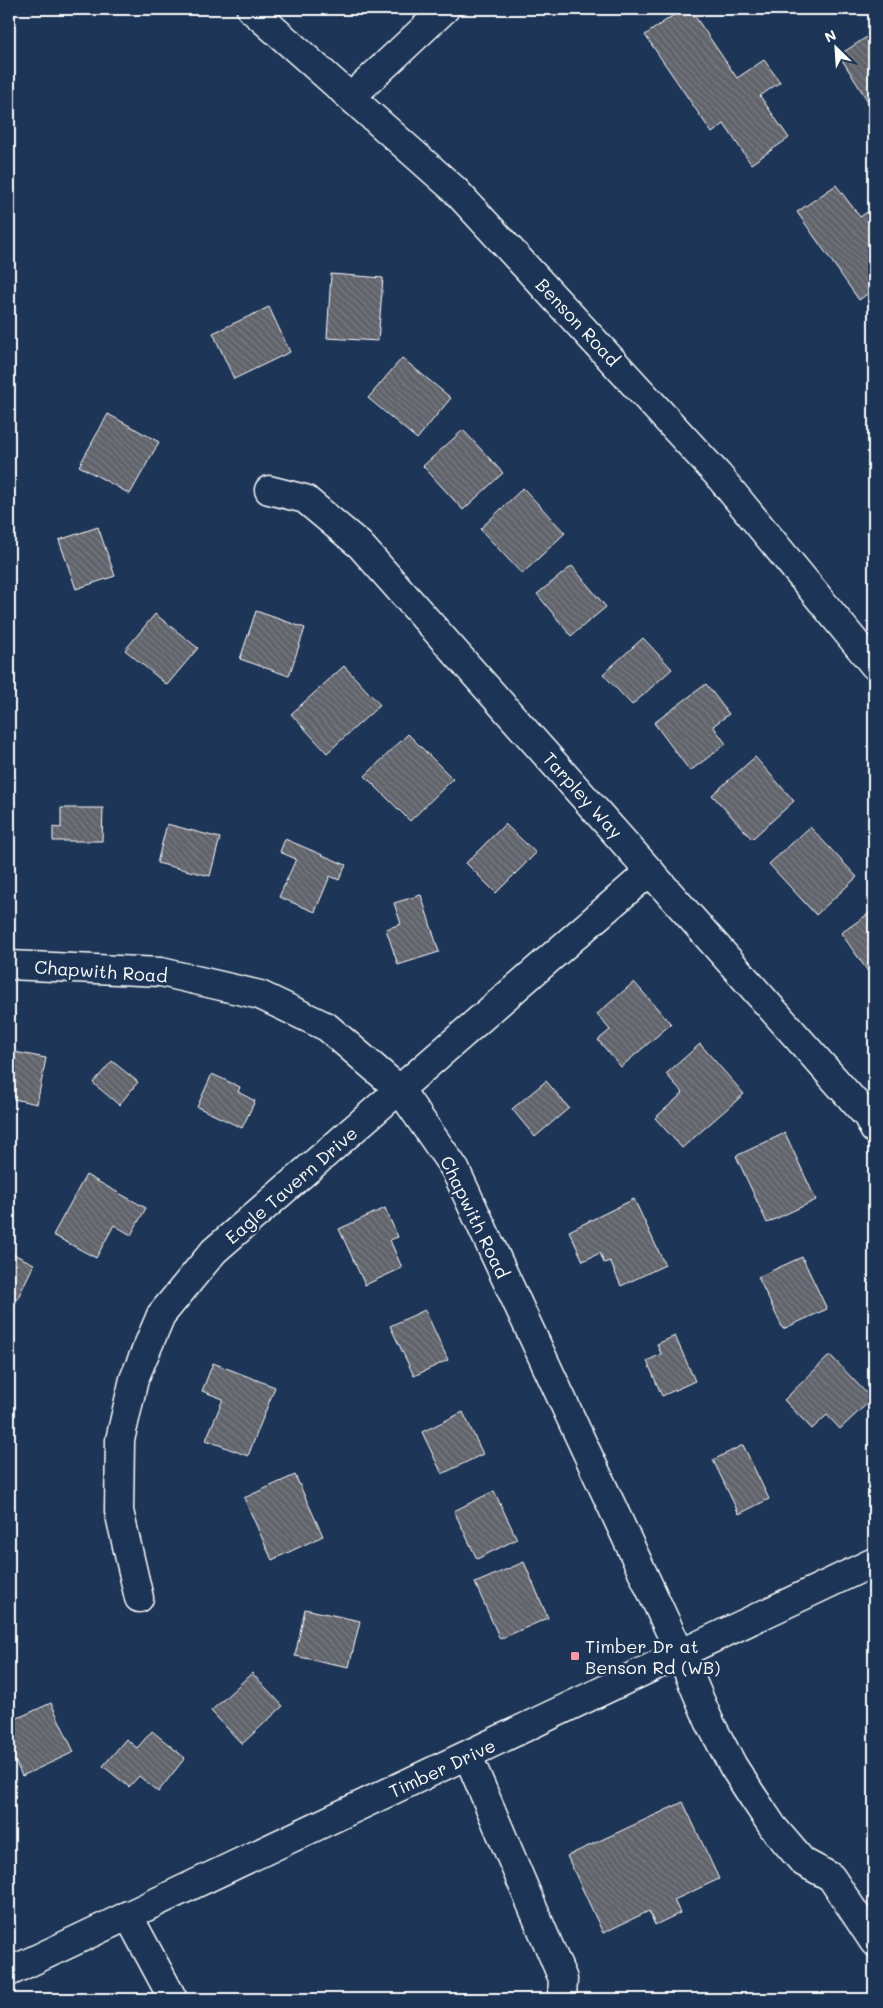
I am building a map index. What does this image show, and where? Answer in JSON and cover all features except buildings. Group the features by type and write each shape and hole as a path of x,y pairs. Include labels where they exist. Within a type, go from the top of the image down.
{"street":[{"name":"Benson Road","path":"250,9 455,190 475,211 718,475 874,665"},
{"path":"351,97 445,9"},
{"name":"Tarpley Way","path":"270,490 305,499 360,545 868,1117 874,1129"},
{"name":"Eagle Tavern Drive","path":"139,1598 118,1511 120,1440 134,1379 162,1315 214,1251 650,871"},
{"name":"Chapwith Road","path":"9,965 161,972 260,995 327,1027 400,1090 455,1169 710,1721 733,1766 773,1827 803,1862 831,1877 874,1942"},
{"name":"Timber Drive","path":"9,1972 874,1562"},
{"path":"468,1756 563,1979 562,1999"},
{"path":"128,1915 173,1999"}],"place":[{"name":"Timber Dr at Benson Rd (WB)","path":"575,1656"}]}
